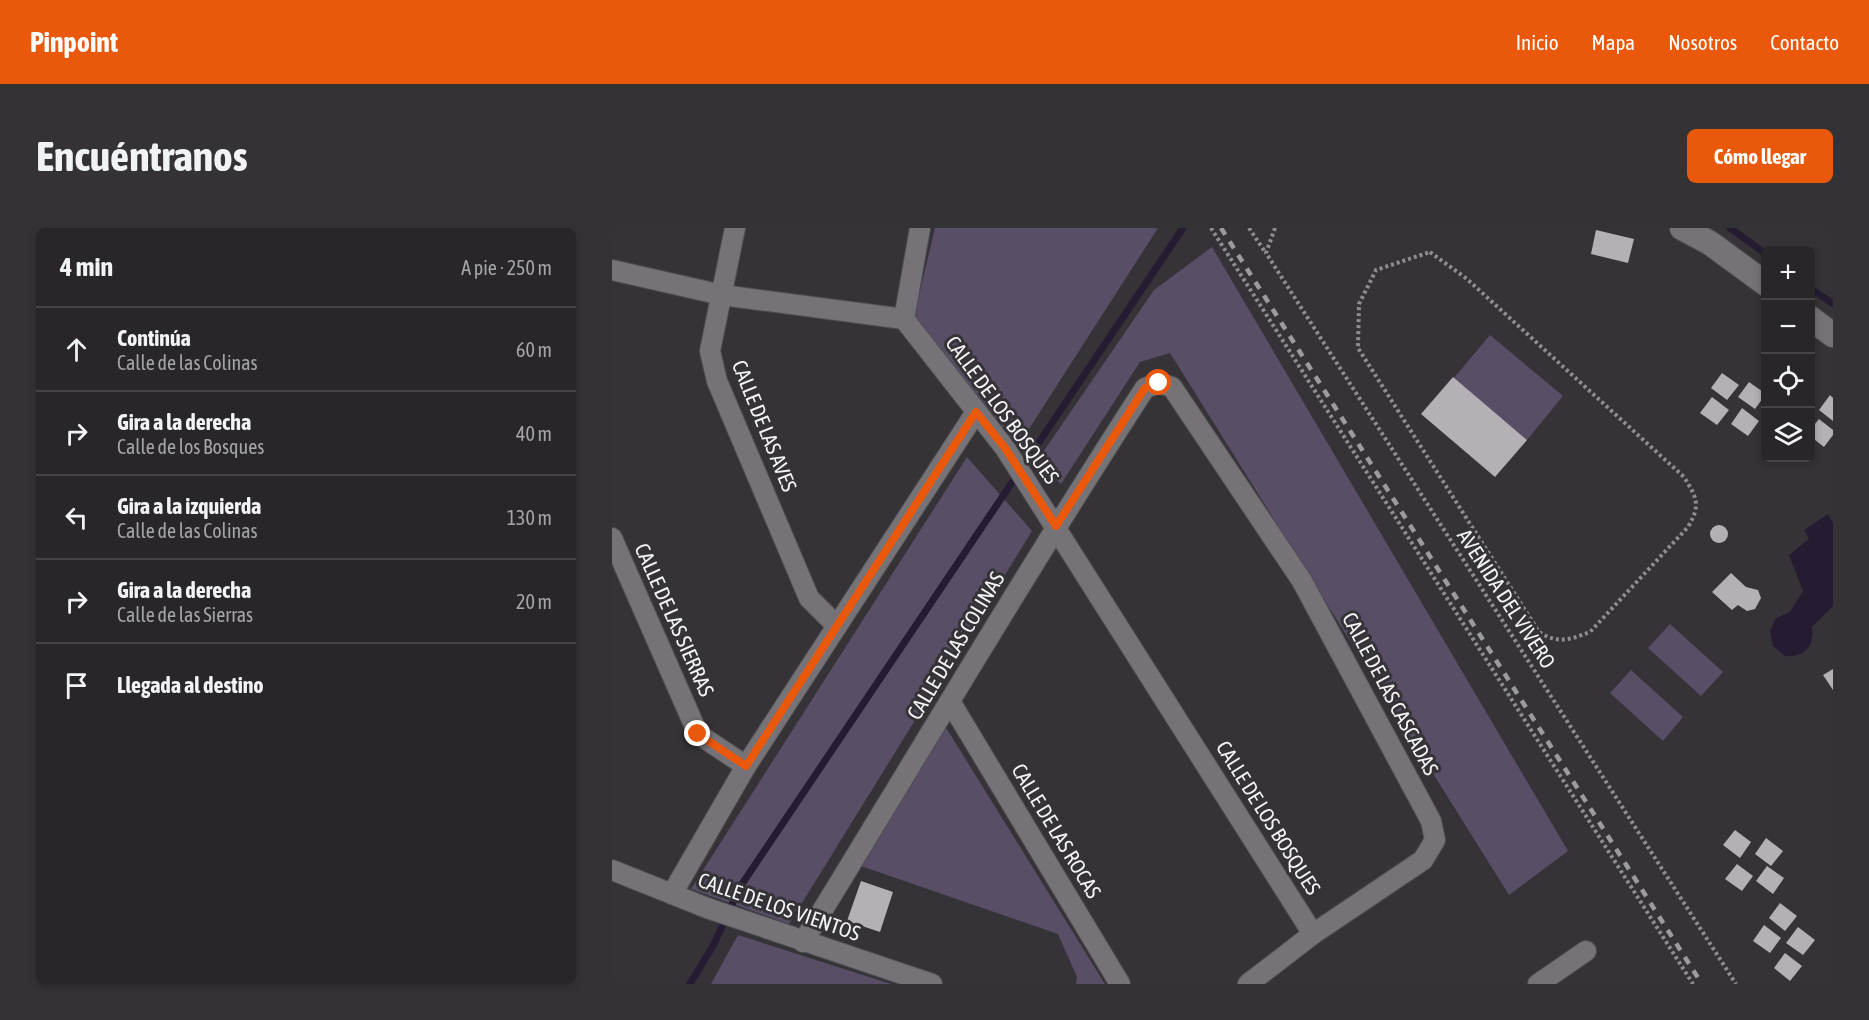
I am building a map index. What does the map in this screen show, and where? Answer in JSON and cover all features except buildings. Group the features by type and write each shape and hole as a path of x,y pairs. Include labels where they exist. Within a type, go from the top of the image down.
{"street":[{"name":"CALLE DE LAS AVES","path":"735,228 710,351 717,381 809,597 837,626"},
{"path":"612,270 723,295 904,319 920,228"},
{"path":"1682,228 1710,243 1761,280"},
{"name":"CALLE DE LOS BOSQUES","path":"904,319 1005,448 1033,490 1313,934"},
{"path":"1815,322 1833,335"},
{"name":"CALLE DE LAS COLINAS","path":"803,942 951,703 1056,526 1145,388 1159,383"},
{"name":"CALLE DE LAS CASCADAS","path":"1159,383 1172,387 1302,581 1431,821 1435,840 1423,860 1313,934 1248,984"},
{"path":"672,894 746,766 976,412"},
{"name":"CALLE DE LAS SIERRAS","path":"612,538 698,734 746,766"},
{"name":"CALLE DE LAS ROCAS","path":"951,703 1120,984"},
{"name":"CALLE DE LOS VIENTOS","path":"612,870 707,908 932,984"},
{"path":"1546,982 1586,951"}],"path":[{"path":"1211,228 1693,984"},
{"name":"AVENIDA DEL VIVERO","path":"1249,228 1736,984"},
{"path":"1268,257 1266,253 1275,228"},
{"path":"1430,252 1467,279 1684,477 1695,494 1697,511 1688,527 1590,632 1569,640 1554,641 1539,632 1358,348 1359,304 1377,270 1430,252"}],"shaded area":[{"path":"935,228 1158,228 1018,446 914,316"},
{"path":"1212,247 1568,851 1509,895 1170,353 1140,362 1061,484 1037,461 1154,290"},
{"path":"1490,335 1563,396 1527,440 1453,379"},
{"path":"967,457 1032,531 789,924 691,889"},
{"path":"1828,514 1833,523 1833,606 1812,627 1812,640 1807,649 1798,655 1785,656 1773,646 1770,631 1776,618 1790,612 1803,591 1789,555 1809,539 1804,530"},
{"path":"1670,624 1723,672 1701,696 1648,648"},
{"path":"1631,670 1683,717 1663,741 1610,693"},
{"path":"945,726 1105,984 1076,984 1077,977 1058,934 858,865"},
{"path":"738,935 891,984 711,984"}],"waterway":[{"path":"690,984 714,944 740,887 1183,228"},
{"path":"1730,228 1761,250"},
{"path":"1815,291 1833,304"}],"railway":[{"path":"1221,228 1702,984"}],"route":[{"path":"698,734 746,766 976,412 1005,448 1056,526 1145,388 1159,383"}]}
